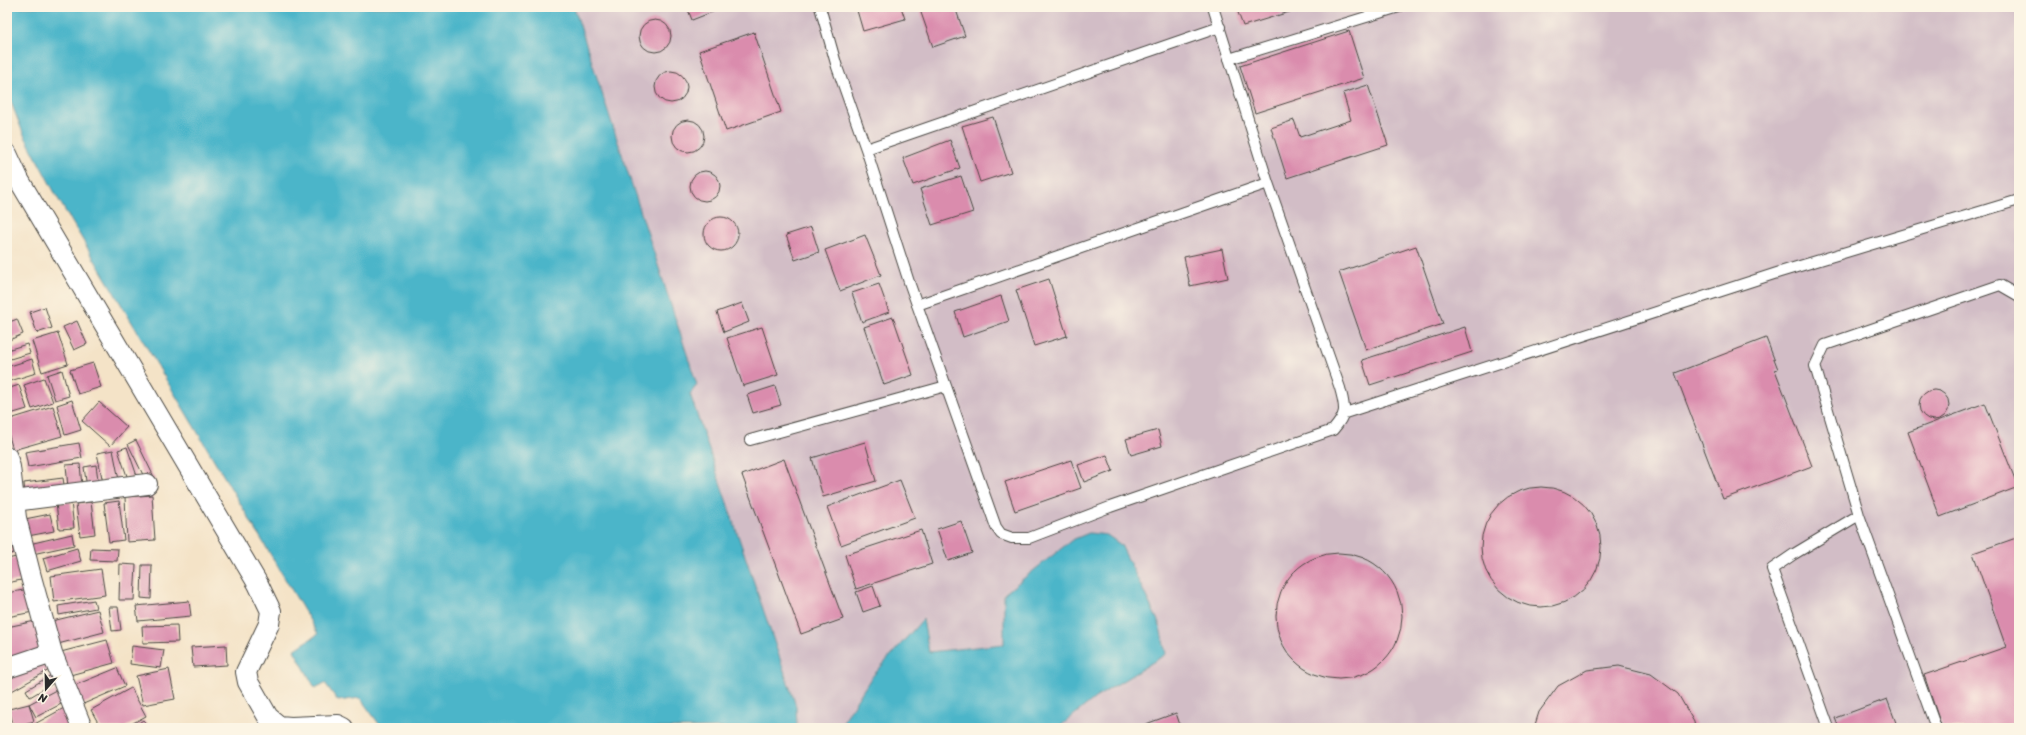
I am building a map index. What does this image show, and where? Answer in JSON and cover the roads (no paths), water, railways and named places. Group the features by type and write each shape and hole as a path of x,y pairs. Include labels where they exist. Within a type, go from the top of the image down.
{"street":[{"path":"7,154 20,180 271,611 269,624 246,672 248,682 268,717 279,726 291,727 338,725 344,728"},
{"path":"7,457 10,467 16,518 30,577 52,654 82,728"},
{"path":"14,502 147,484"},
{"path":"7,668 52,654"}],"lane":[{"path":"820,7 837,67 866,149 917,305 996,527 1001,534 1012,538 1029,538 1110,507 1333,430 1342,420 1345,413 1340,388 1268,183 1213,7"},
{"path":"1229,59 1399,7"},
{"path":"866,149 1220,27"},
{"path":"917,305 1268,183"},
{"path":"1345,413 1780,272 2019,200"},
{"path":"1936,728 1859,515 1815,366 1825,346 2000,285 2019,296"},
{"path":"750,440 946,386"},
{"path":"1829,728 1772,569 1859,515"}],"water":[{"path":"7,7 574,7 697,385 690,394 796,706 797,728 382,728 360,698 338,701 325,683 315,688 294,650 318,634 57,197 23,133 7,92"},
{"path":"1089,533 1107,535 1121,545 1159,623 1166,654 1095,698 1058,728 839,728 871,678 923,619 929,652 1004,644 1004,594 1072,540"}]}
